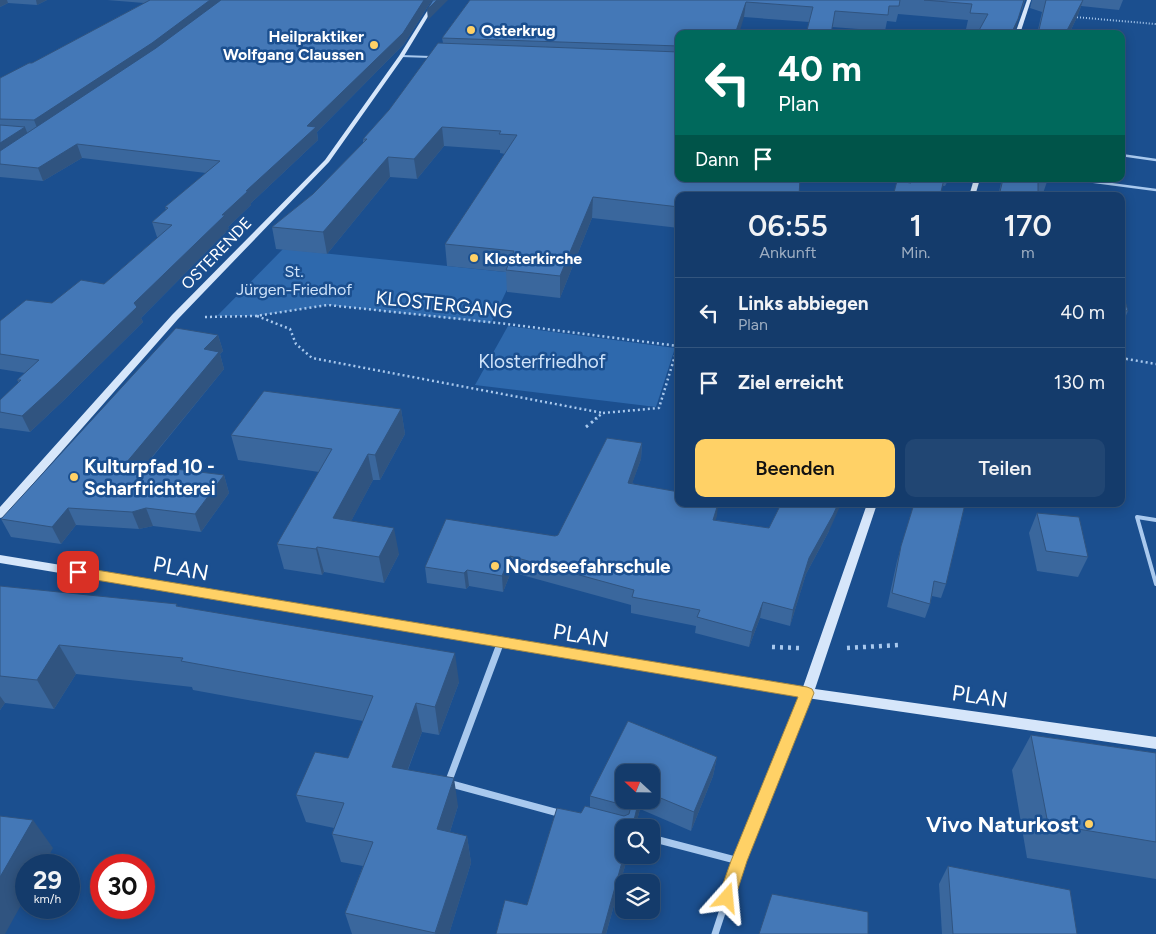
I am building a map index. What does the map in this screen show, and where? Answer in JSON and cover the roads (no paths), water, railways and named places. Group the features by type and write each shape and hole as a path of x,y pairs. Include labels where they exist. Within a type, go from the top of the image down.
{"main road":[{"name":"OSTERENDE","path":"0,514 176,317 326,161 401,56 436,0"},
{"path":"1018,30 1029,0"},
{"path":"807,693 871,507"},
{"name":"PLAN","path":"0,559 500,644 807,693 1156,742"}],"street":[{"path":"500,644 448,783 568,816"},
{"path":"715,934 739,861 807,693"},
{"path":"660,840 739,861"}],"lane":[{"path":"401,56 435,57"},
{"path":"1125,156 1156,160"},
{"path":"1095,182 1156,190"},
{"path":"1156,520 1137,517 1156,584"}],"place":[{"name":"Osterkrug","path":"471,30"},
{"name":"Heilpraktiker Wolfgang Claussen","path":"374,45"},
{"name":"Klosterkirche","path":"474,258"},
{"name":"Kulturpfad 10 - Scharfrichterei","path":"74,477"},
{"name":"Nordseefahrschule","path":"495,566"},
{"name":"Vivo Naturkost","path":"1089,824"}],"park label":[{"name":"St. Jürgen-Friedhof","path":"294,280"},
{"name":"Klosterfriedhof","path":"542,361"}]}
